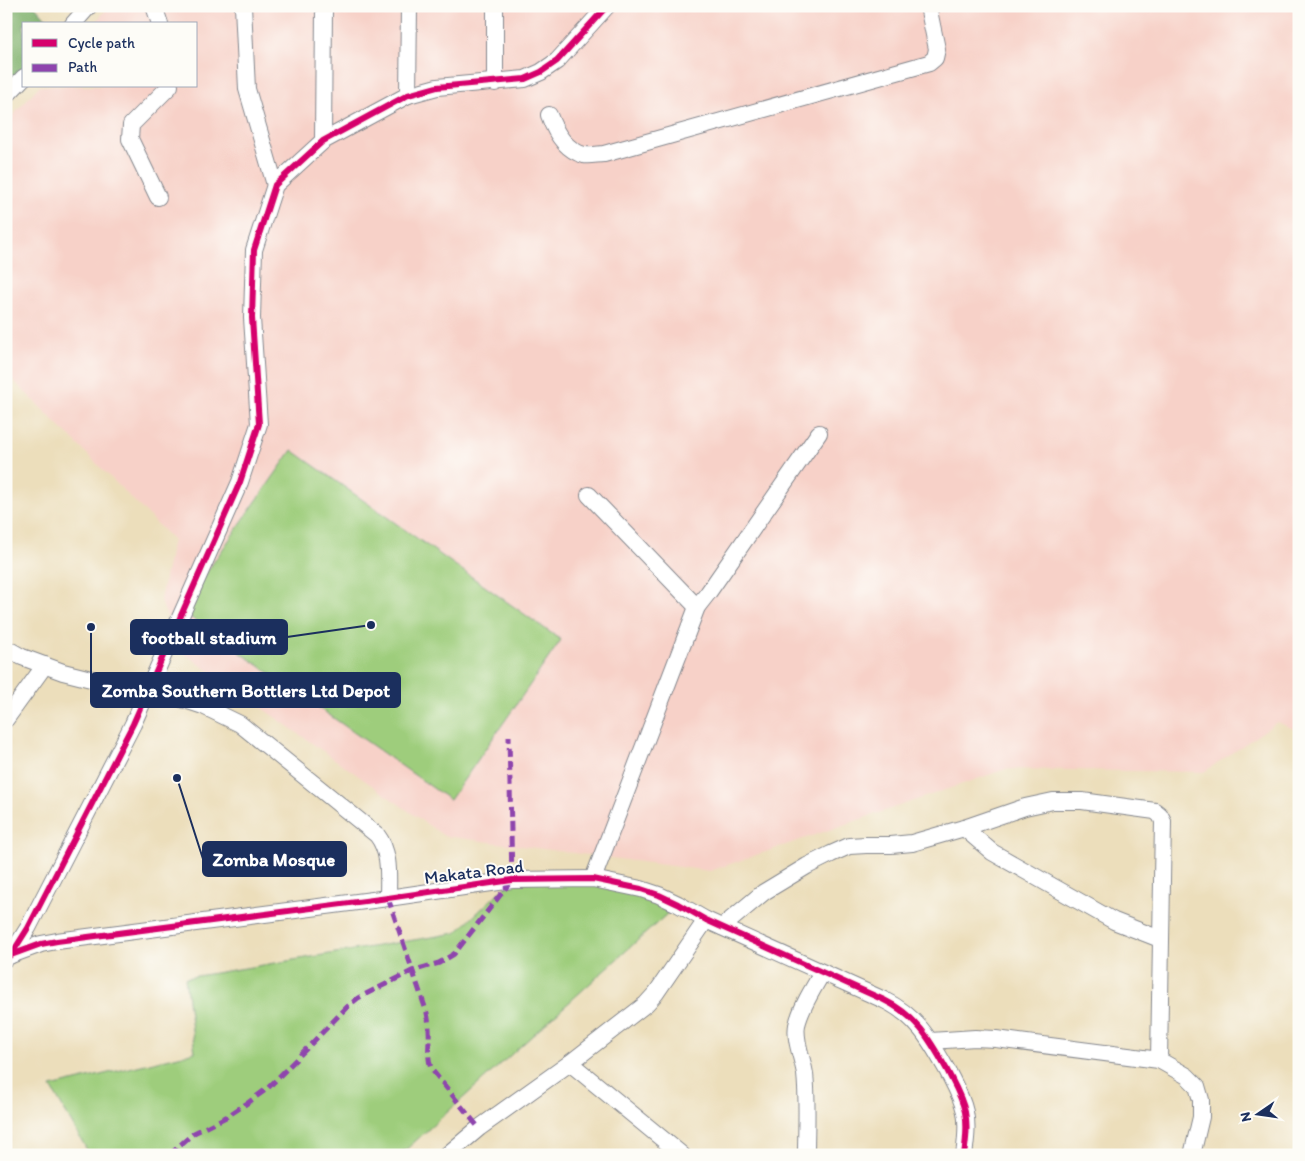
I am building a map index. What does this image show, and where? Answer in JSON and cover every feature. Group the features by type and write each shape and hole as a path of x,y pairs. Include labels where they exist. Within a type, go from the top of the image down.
{"street":[{"path":"75,22 89,6"},
{"path":"154,6 159,22"},
{"path":"243,6 247,89 275,185"},
{"path":"323,142 324,6"},
{"path":"408,95 409,6"},
{"path":"495,6 495,83"},
{"path":"9,956 28,928 133,724 240,482 259,424 252,318 254,250 275,185 323,142 408,95 437,87 525,79 541,72 557,61 607,6"},
{"path":"549,115 553,128 561,140 572,148 584,155 604,154 929,64 935,58 937,49 928,6"},
{"path":"6,96 22,79"},
{"path":"158,197 130,139 131,125 168,88"},
{"path":"593,879 697,607 819,433"},
{"path":"589,495 697,607"},
{"path":"6,648 22,657 63,672 147,693 170,695 203,706 240,724 377,835 386,850 388,860 388,898"},
{"path":"6,719 45,665"},
{"path":"722,927 764,892 807,866 849,846 912,843 1026,807 1053,801 1082,801 1155,811 1160,814 1162,821 1159,1060"},
{"path":"964,828 992,852 1114,921 1160,938"},
{"name":"Makata Road","path":"9,956 41,944 57,941 512,880 593,879 641,889 659,895 706,920 894,1005 914,1021 931,1041 958,1090 966,1114 967,1129 964,1155"},
{"path":"448,1155 479,1128 570,1063 646,1004 656,993 706,920"},
{"path":"806,1155 805,1073 797,1036 797,1026 801,1013 822,973"},
{"path":"931,1041 975,1038 996,1039 1159,1060 1187,1076 1197,1086 1201,1100 1201,1117 1192,1155"},
{"path":"570,1063 682,1155"}],"shaded area":[{"path":"109,6 1299,6 1299,731 1277,722 1204,772 1006,769 710,871 444,836 182,652 160,600 173,540 6,373 6,123 37,88 198,88 198,22 96,22"}],"green space":[{"path":"6,6 35,6 49,22 22,22 22,79 6,96"},
{"path":"292,450 561,640 450,800 180,610"},
{"path":"593,879 678,904 400,1155 90,1155 51,1087 195,1052 185,978 456,933 512,880"}],"marked path":[{"path":"170,1155 194,1133 226,1117 268,1088 358,998 412,971 439,963 454,954 512,880 509,736"},
{"path":"388,898 427,1013 430,1065 479,1128"}],"cycle path":[{"path":"6,958 11,955 28,928 133,724 240,482 259,424 252,318 254,250 275,185 323,141 408,95 437,87 525,79 541,72 557,61 607,6"},
{"path":"11,955 41,944 57,941 512,880 593,879 641,889 659,895 706,920 884,1000 905,1013 922,1030 935,1049 960,1096 966,1117 964,1155"}],"place":[{"name":"football stadium","path":"371,625"},
{"name":"Zomba Southern Bottlers Ltd Depot","path":"91,627"},
{"name":"Zomba Mosque","path":"177,778"}]}
